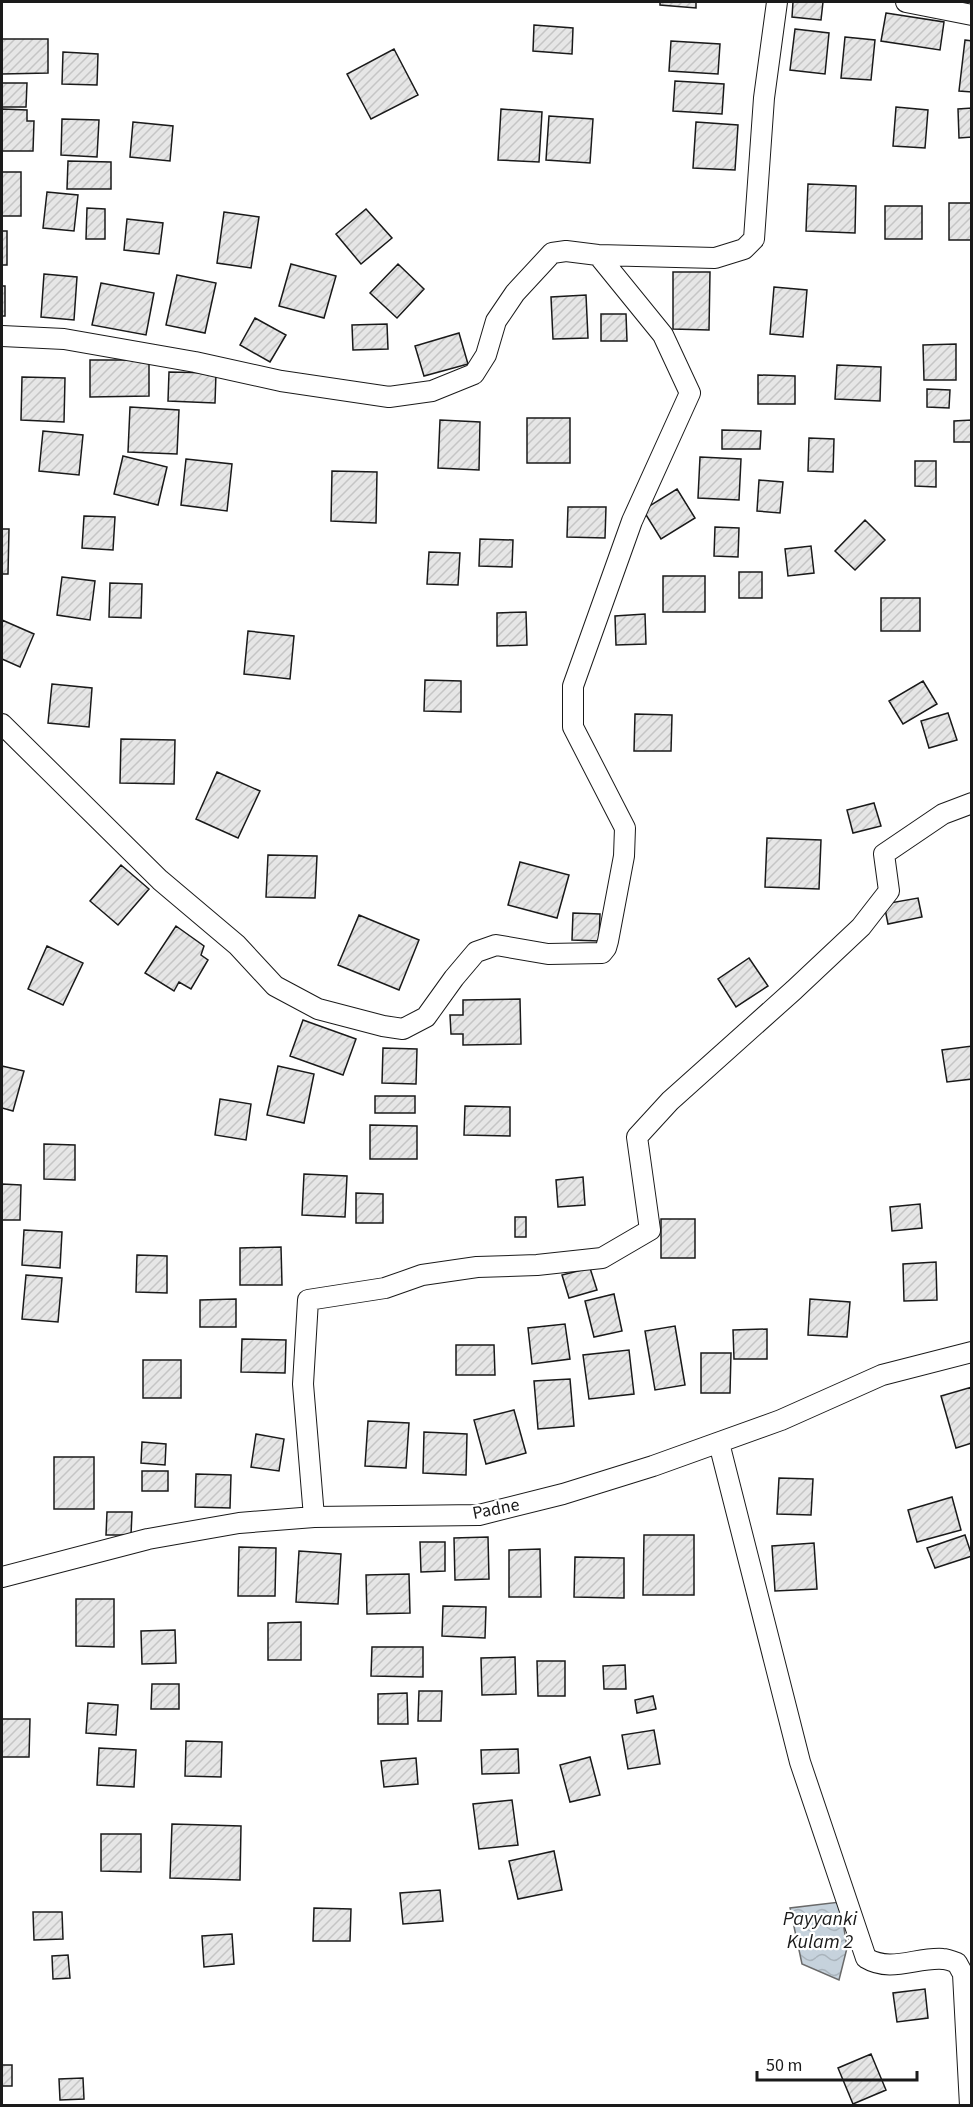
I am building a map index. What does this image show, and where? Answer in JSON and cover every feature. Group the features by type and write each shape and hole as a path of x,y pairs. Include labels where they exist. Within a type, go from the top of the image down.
{"street":[{"path":"2,336 64,339 195,362 281,381 389,397 432,391 474,374 486,355 496,321 515,293 552,253 566,251 598,255 715,258 744,249 754,239 764,98 777,2"},
{"path":"906,2 972,15"},
{"path":"2,724 160,880 237,945 275,986 318,1009 403,1029 426,1017 476,952 496,945 548,954 602,953 608,941 624,856 625,828 573,727 573,686 632,521 690,393 663,335 598,255"},
{"path":"314,1517 303,1384 308,1300 385,1288 423,1275 477,1268 602,1258 650,1230 637,1137 670,1101 861,927 889,891 884,854 943,814 972,803"},
{"name":"Padne","path":"2,1578 148,1539 239,1523 314,1517 479,1515 563,1494 719,1443 781,1420 882,1375 972,1352"},
{"path":"719,1443 800,1762 866,1958 875,1963 891,1965 942,1959 957,1962 963,1974 970,2106"}],"water":[{"name":"Payyanki Kulam 2","path":"840,1902 847,1948 839,1980 802,1964 790,1908"}],"building":[{"path":"660,2 696,2 696,8 660,5"},
{"path":"793,2 823,2 821,20 792,17"},
{"path":"886,13 944,22 940,50 881,41"},
{"path":"534,25 573,28 572,54 533,51"},
{"path":"795,29 829,33 825,74 790,70"},
{"path":"845,37 875,40 871,80 841,78"},
{"path":"2,39 48,39 48,73 2,74"},
{"path":"965,40 972,41 972,92 959,91"},
{"path":"671,41 720,44 718,74 669,71"},
{"path":"394,49 418,95 371,119 347,74"},
{"path":"63,52 98,54 97,85 62,84"},
{"path":"675,81 724,84 722,114 673,111"},
{"path":"2,83 27,83 26,107 2,107"},
{"path":"896,107 928,110 925,148 893,146"},
{"path":"972,108 972,137 959,138 958,109"},
{"path":"2,109 27,110 27,121 34,121 33,151 2,151"},
{"path":"501,109 542,112 539,162 498,160"},
{"path":"549,116 593,119 590,163 546,160"},
{"path":"62,119 99,120 97,157 61,155"},
{"path":"133,122 173,126 170,161 130,157"},
{"path":"696,122 738,125 735,170 693,168"},
{"path":"68,161 111,162 111,189 67,189"},
{"path":"2,172 21,172 21,216 2,216"},
{"path":"808,184 856,186 855,233 806,231"},
{"path":"47,192 78,195 74,231 43,228"},
{"path":"949,203 972,203 972,240 949,240"},
{"path":"885,206 922,206 922,239 885,239"},
{"path":"87,208 105,209 105,239 86,239"},
{"path":"366,209 392,238 361,264 336,234"},
{"path":"224,212 259,217 251,268 217,263"},
{"path":"127,219 163,223 159,254 124,250"},
{"path":"2,231 7,231 7,265 2,265"},
{"path":"291,264 336,276 324,318 279,306"},
{"path":"398,264 424,289 397,318 370,293"},
{"path":"673,272 710,272 709,330 673,329"},
{"path":"44,274 77,277 74,320 41,317"},
{"path":"177,275 216,283 205,333 166,325"},
{"path":"101,283 154,293 146,335 92,325"},
{"path":"2,286 5,286 5,316 2,316"},
{"path":"774,287 807,290 803,337 770,334"},
{"path":"586,295 588,338 553,339 551,297"},
{"path":"601,314 626,314 627,341 601,341"},
{"path":"255,318 286,335 270,362 240,345"},
{"path":"387,324 388,349 353,350 352,325"},
{"path":"459,333 468,364 424,376 415,346"},
{"path":"956,344 956,380 924,380 923,345"},
{"path":"90,360 149,360 149,396 90,397"},
{"path":"837,365 881,367 880,401 835,399"},
{"path":"169,372 216,373 215,403 168,401"},
{"path":"758,375 795,376 795,404 758,404"},
{"path":"22,377 65,378 64,422 21,420"},
{"path":"927,389 950,390 949,408 927,407"},
{"path":"130,407 179,410 177,454 128,452"},
{"path":"527,418 570,418 570,463 527,463"},
{"path":"440,420 480,422 479,470 438,468"},
{"path":"972,420 972,442 954,442 954,421"},
{"path":"722,430 761,431 760,449 722,449"},
{"path":"43,431 83,435 79,475 39,471"},
{"path":"809,438 834,439 833,472 808,471"},
{"path":"123,456 167,467 158,505 114,494"},
{"path":"700,457 741,459 739,500 698,498"},
{"path":"186,459 232,464 227,511 181,505"},
{"path":"915,461 936,461 936,487 915,486"},
{"path":"332,471 377,472 376,523 331,521"},
{"path":"759,480 783,482 780,513 757,511"},
{"path":"677,489 695,518 661,539 643,510"},
{"path":"568,507 606,507 605,538 567,537"},
{"path":"84,516 115,517 113,550 82,548"},
{"path":"865,520 885,540 855,570 835,551"},
{"path":"715,527 739,528 738,557 714,556"},
{"path":"2,529 9,529 8,574 2,574"},
{"path":"480,539 513,540 512,567 479,566"},
{"path":"811,546 814,573 788,576 785,549"},
{"path":"429,552 460,553 458,585 427,584"},
{"path":"739,572 762,572 762,598 739,598"},
{"path":"663,576 705,576 705,612 663,612"},
{"path":"62,577 95,581 90,620 57,615"},
{"path":"110,583 142,584 141,618 109,617"},
{"path":"881,598 920,598 920,631 881,631"},
{"path":"526,612 527,645 497,646 497,613"},
{"path":"645,614 646,644 616,645 615,616"},
{"path":"2,620 34,634 20,667 2,659"},
{"path":"248,631 294,636 290,679 244,674"},
{"path":"425,680 461,681 461,712 424,711"},
{"path":"923,681 937,704 903,724 889,701"},
{"path":"52,684 92,688 89,727 48,723"},
{"path":"948,713 957,740 929,748 921,721"},
{"path":"635,714 672,715 671,751 634,751"},
{"path":"121,739 175,740 174,784 120,783"},
{"path":"217,772 260,791 238,838 196,819"},
{"path":"874,803 881,826 853,833 847,810"},
{"path":"767,838 821,840 819,889 765,887"},
{"path":"268,855 317,856 315,898 266,897"},
{"path":"520,862 569,875 557,918 508,905"},
{"path":"121,865 149,889 118,925 90,901"},
{"path":"918,898 922,917 888,924 884,904"},
{"path":"573,913 600,914 599,941 572,940"},
{"path":"359,915 419,940 399,990 338,965"},
{"path":"176,926 204,946 201,955 208,960 191,989 179,982 174,991 145,973"},
{"path":"47,946 83,963 63,1005 28,989"},
{"path":"749,958 768,986 736,1007 718,979"},
{"path":"520,999 521,1044 463,1045 463,1034 451,1034 450,1015 463,1015 463,1000"},
{"path":"303,1020 356,1039 343,1075 290,1056"},
{"path":"972,1046 972,1079 947,1082 942,1050"},
{"path":"383,1048 417,1049 416,1084 382,1083"},
{"path":"2,1066 24,1071 13,1111 2,1108"},
{"path":"278,1066 314,1074 304,1123 267,1115"},
{"path":"375,1096 415,1096 415,1113 375,1113"},
{"path":"220,1099 251,1104 246,1140 215,1135"},
{"path":"465,1106 510,1107 510,1136 464,1135"},
{"path":"370,1125 417,1126 417,1159 370,1159"},
{"path":"44,1144 75,1145 75,1180 44,1179"},
{"path":"304,1174 347,1176 345,1217 302,1215"},
{"path":"583,1177 585,1205 558,1207 556,1180"},
{"path":"2,1184 21,1185 20,1220 2,1220"},
{"path":"356,1193 383,1194 383,1223 356,1223"},
{"path":"920,1204 922,1228 892,1231 890,1207"},
{"path":"515,1217 526,1217 526,1237 515,1237"},
{"path":"661,1219 695,1219 695,1258 661,1258"},
{"path":"24,1230 62,1232 60,1268 22,1265"},
{"path":"281,1247 282,1285 240,1285 240,1248"},
{"path":"137,1255 167,1256 167,1293 136,1292"},
{"path":"936,1262 937,1300 904,1301 903,1264"},
{"path":"590,1268 597,1290 569,1298 562,1275"},
{"path":"26,1275 62,1278 58,1322 22,1319"},
{"path":"614,1294 622,1331 594,1337 585,1301"},
{"path":"236,1299 236,1327 200,1327 200,1300"},
{"path":"810,1299 850,1302 847,1337 808,1335"},
{"path":"565,1324 570,1359 532,1364 528,1328"},
{"path":"675,1326 685,1385 655,1390 645,1331"},
{"path":"767,1329 767,1359 734,1359 733,1330"},
{"path":"242,1339 286,1340 285,1373 241,1372"},
{"path":"456,1345 494,1345 495,1375 456,1375"},
{"path":"629,1350 634,1394 589,1399 583,1355"},
{"path":"701,1353 731,1353 730,1393 701,1393"},
{"path":"143,1360 181,1360 181,1398 143,1398"},
{"path":"570,1379 574,1426 538,1429 534,1381"},
{"path":"972,1387 972,1443 956,1448 941,1396"},
{"path":"514,1410 526,1453 486,1464 474,1420"},
{"path":"368,1421 409,1423 406,1468 365,1466"},
{"path":"424,1432 467,1434 466,1475 423,1473"},
{"path":"256,1434 284,1439 279,1471 251,1467"},
{"path":"142,1442 166,1444 165,1465 141,1463"},
{"path":"54,1457 94,1457 94,1509 54,1509"},
{"path":"142,1471 168,1471 168,1491 142,1491"},
{"path":"196,1474 231,1475 230,1508 195,1507"},
{"path":"779,1478 813,1479 811,1515 777,1514"},
{"path":"952,1497 961,1530 917,1542 908,1510"},
{"path":"107,1512 132,1512 131,1535 106,1535"},
{"path":"644,1535 694,1535 694,1595 643,1595"},
{"path":"965,1535 972,1556 935,1568 927,1548"},
{"path":"488,1537 489,1579 455,1580 454,1538"},
{"path":"420,1542 445,1542 445,1571 421,1572"},
{"path":"814,1543 817,1589 775,1591 772,1546"},
{"path":"239,1547 276,1548 275,1596 238,1596"},
{"path":"540,1549 541,1597 509,1597 509,1550"},
{"path":"299,1551 341,1554 338,1604 296,1602"},
{"path":"575,1557 624,1558 624,1598 574,1597"},
{"path":"409,1574 410,1613 367,1614 366,1575"},
{"path":"76,1599 114,1599 114,1647 76,1646"},
{"path":"443,1606 486,1607 485,1638 442,1636"},
{"path":"301,1622 301,1660 268,1660 268,1623"},
{"path":"175,1630 176,1663 142,1664 141,1631"},
{"path":"372,1647 423,1647 423,1677 371,1676"},
{"path":"515,1657 516,1694 482,1695 481,1658"},
{"path":"537,1661 565,1661 565,1696 538,1696"},
{"path":"625,1665 626,1689 604,1689 603,1666"},
{"path":"152,1684 179,1684 179,1709 151,1709"},
{"path":"419,1691 442,1691 441,1721 418,1721"},
{"path":"407,1693 408,1724 378,1724 378,1694"},
{"path":"653,1696 656,1709 637,1713 635,1700"},
{"path":"88,1703 118,1705 116,1735 86,1733"},
{"path":"2,1719 30,1719 29,1757 2,1757"},
{"path":"654,1730 660,1764 628,1769 622,1735"},
{"path":"186,1741 222,1742 221,1777 185,1776"},
{"path":"99,1748 136,1750 134,1787 97,1785"},
{"path":"518,1749 519,1773 482,1774 481,1750"},
{"path":"590,1757 600,1795 570,1802 560,1765"},
{"path":"416,1758 418,1784 384,1787 381,1761"},
{"path":"512,1800 518,1845 479,1849 473,1804"},
{"path":"172,1824 241,1826 240,1880 170,1878"},
{"path":"101,1834 141,1834 141,1872 101,1871"},
{"path":"554,1851 562,1890 518,1899 509,1861"},
{"path":"440,1890 443,1921 403,1924 400,1893"},
{"path":"314,1908 351,1909 350,1941 313,1941"},
{"path":"33,1912 62,1912 63,1939 34,1940"},
{"path":"232,1934 234,1964 204,1967 202,1936"},
{"path":"68,1955 70,1978 53,1979 52,1956"},
{"path":"925,1989 928,2018 897,2022 893,1993"},
{"path":"871,2054 886,2090 853,2104 838,2068"},
{"path":"2,2065 12,2065 12,2086 2,2086"},
{"path":"83,2078 84,2099 60,2100 59,2079"}]}
